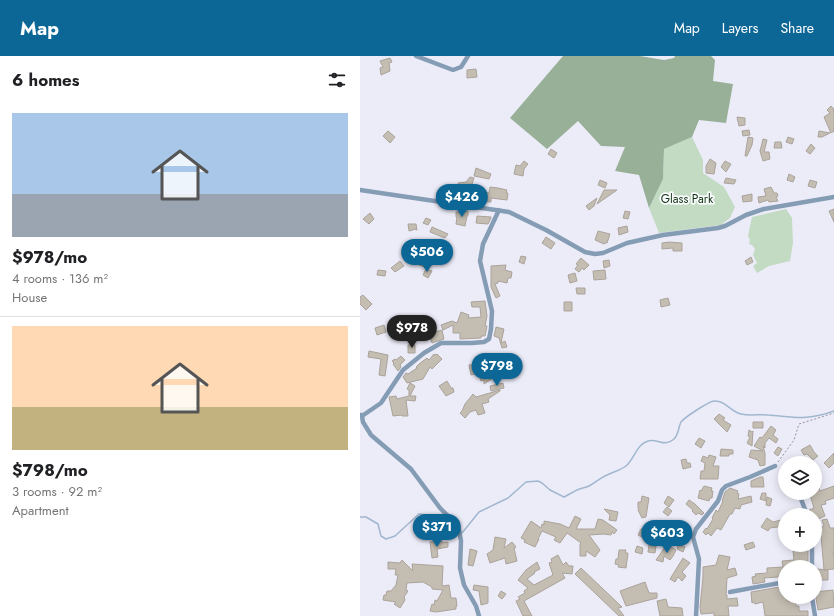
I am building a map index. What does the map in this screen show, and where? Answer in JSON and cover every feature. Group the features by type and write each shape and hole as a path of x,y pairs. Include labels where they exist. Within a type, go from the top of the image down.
{"street":[{"path":"416,56 453,70 461,67 468,56"},
{"path":"360,190 499,210 520,217 585,252 595,254 603,253 627,243 656,237 718,228 764,209 834,197"},
{"path":"479,616 476,606 464,585 460,568 461,541 459,530 455,523 440,508 411,469 371,435 363,422 361,415 381,404 403,370 424,353 441,343 484,342 488,339 491,329 492,311 480,261 483,244 499,210"},
{"path":"696,616 699,559 693,537 696,529 718,501 722,490 726,486 775,466"},
{"path":"730,592 778,583"},
{"path":"813,604 815,616"}],"path":[{"path":"775,466 794,440 799,424 834,413"}],"green space":[{"path":"563,56 640,56 664,60 674,58 675,56 711,56 715,60 713,81 733,84 726,123 699,120 692,137 664,149 663,179 649,208 639,175 615,171 625,147 601,146 578,121 547,149 510,118"},
{"name":"Glass Park","path":"692,137 703,160 703,173 724,187 735,207 730,218 721,225 659,233 649,208 663,179 664,149"},
{"path":"786,209 792,218 793,243 790,261 769,266 757,273 753,266 757,263 753,255 755,249 749,244 750,240 748,236 752,217"}],"building":[{"path":"390,58 392,62 389,63 390,71 381,75 380,68 383,67 380,61"},
{"path":"476,69 477,77 467,78 467,70"},
{"path":"831,106 834,109 834,131 831,133 824,117 830,113 827,110"},
{"path":"737,117 745,118 745,125 739,126"},
{"path":"749,130 750,135 743,136 742,131"},
{"path":"388,131 395,137 390,143 383,136"},
{"path":"819,131 830,133 822,137 818,137"},
{"path":"748,137 753,138 752,145 747,156 745,156"},
{"path":"788,137 794,139 792,144 786,142"},
{"path":"763,139 767,140 764,152 769,152 770,159 763,161 760,151"},
{"path":"775,142 781,142 782,148 774,148"},
{"path":"811,144 815,148 810,154 806,151"},
{"path":"551,149 557,153 554,158 548,154"},
{"path":"710,159 716,163 714,174 706,173 706,166"},
{"path":"524,161 528,164 524,169 523,176 514,174 516,165 520,166"},
{"path":"725,161 731,164 726,172 721,167"},
{"path":"476,168 491,174 489,179 474,176"},
{"path":"789,174 795,177 793,182 787,180"},
{"path":"470,177 474,178 472,184 468,186 467,194 480,196 481,192 489,193 490,187 498,188 507,190 507,200 491,198 491,202 465,200 465,202 464,200 456,200 456,196 444,198 444,191 450,190 450,193 462,193 460,189 459,190 460,188 458,183 466,182"},
{"path":"726,178 736,180 734,184 724,183"},
{"path":"600,180 607,183 605,188 598,185"},
{"path":"810,180 817,182 815,188 808,186"},
{"path":"771,187 774,193 777,193 778,196 776,197 778,201 769,202 768,200 759,203 758,197 766,196 764,189"},
{"path":"604,190 617,190 597,204"},
{"path":"752,194 752,201 743,202 742,196"},
{"path":"597,198 594,206 589,210 586,206"},
{"path":"834,209 834,222 829,211"},
{"path":"468,211 465,226 456,224 456,212"},
{"path":"625,211 630,212 628,219 623,218"},
{"path":"370,213 374,219 369,224 363,219"},
{"path":"477,216 491,218 488,224 476,223"},
{"path":"426,218 431,220 428,225 423,223"},
{"path":"408,224 416,224 417,230 414,229 409,231"},
{"path":"627,226 628,232 619,235 618,228"},
{"path":"432,227 448,234 445,238 430,232"},
{"path":"598,231 610,234 607,243 604,244 595,240"},
{"path":"546,237 555,243 551,249 542,243"},
{"path":"662,243 682,243 682,251 673,251 673,248 662,249"},
{"path":"438,246 446,249 444,253 434,251"},
{"path":"521,256 526,257 524,264 519,262"},
{"path":"751,257 753,262 747,265 745,261"},
{"path":"414,258 432,263 431,266 425,265 425,267 419,265 420,264 413,262"},
{"path":"581,258 589,265 584,270 582,268 579,272 575,269 578,265 576,264"},
{"path":"609,260 610,266 604,268 603,261"},
{"path":"400,261 404,266 395,272 391,268"},
{"path":"506,265 505,270 512,272 511,278 508,278 507,283 498,281 498,283 495,284 500,296 496,298 491,287 491,266"},
{"path":"426,269 432,271 428,278 423,275"},
{"path":"378,270 386,271 385,276 377,275"},
{"path":"605,270 606,279 594,280 593,271"},
{"path":"575,273 577,281 570,283 568,275"},
{"path":"576,288 585,288 585,294 577,294"},
{"path":"363,295 372,304 366,310 360,304 360,297"},
{"path":"668,298 670,305 661,307 660,300"},
{"path":"485,301 487,316 485,326 487,326 485,336 481,336 481,338 460,339 460,333 453,333 453,325 443,330 441,325 452,321 457,323 461,312 469,315 468,318 481,317 480,307 472,307 471,302"},
{"path":"564,302 572,302 572,311 564,311"},
{"path":"384,325 386,332 377,335 375,328"},
{"path":"496,327 504,329 501,343 505,341 507,347 502,348 499,338 494,336"},
{"path":"442,330 444,339 432,343 429,334"},
{"path":"408,345 415,345 415,353 408,353"},
{"path":"369,351 388,355 385,376 379,375 381,359 368,357"},
{"path":"434,354 437,354 442,359 432,369 430,367 423,379 407,383 403,377 406,373 408,374 417,368 416,367 419,364 427,358 429,360"},
{"path":"401,356 405,360 400,365 401,367 398,371 392,361"},
{"path":"512,358 519,359 518,365 511,363"},
{"path":"485,363 485,368 486,366 500,363 501,368 499,368 500,375 484,384 484,380 481,381 478,373 471,375 469,365"},
{"path":"447,381 451,388 453,388 454,392 446,396 439,386"},
{"path":"410,383 415,386 410,396 416,396 415,401 406,400 408,416 393,416 389,397 396,396 397,399 409,396 409,390 407,389"},
{"path":"503,383 504,388 491,391 490,386"},
{"path":"500,390 488,399 489,402 482,404 485,413 478,415 476,410 470,412 465,418 460,413 473,394 476,397"},
{"path":"719,414 725,418 723,420 731,425 727,432 714,419"},
{"path":"753,422 763,422 763,428 753,428"},
{"path":"771,426 776,430 773,435 778,439 776,443 769,438 765,443 765,448 763,446 765,453 765,465 760,466 758,460 749,457 751,450 763,451 754,446 760,437 762,438"},
{"path":"749,430 752,432 753,431 752,446 747,443 750,437 748,436"},
{"path":"699,438 705,441 701,448 695,444"},
{"path":"810,445 818,456 809,456 807,454 804,455 801,450"},
{"path":"778,447 782,449 778,456 774,453"},
{"path":"721,449 733,450 733,454 729,454 729,456 720,456"},
{"path":"834,453 834,463 829,468 824,463"},
{"path":"709,455 716,457 713,466 719,466 718,479 700,479 701,471 704,471 705,463 701,461 703,456 708,458"},
{"path":"686,459 687,463 690,463 691,467 683,469 681,460"},
{"path":"763,477 764,487 751,487 751,481"},
{"path":"704,486 712,488 711,491 713,491 712,498 710,498 709,501 698,498 700,490 701,491"},
{"path":"834,486 834,498 825,501 826,504 821,505 825,516 822,517 822,508 814,508 812,500 822,500 822,490"},
{"path":"730,488 738,491 738,499 751,496 752,502 741,505 740,509 735,508 721,530 717,528 711,536 708,533 706,535 703,532 706,528 707,529 713,519 712,518 716,510 718,512 725,492"},
{"path":"762,493 766,493 766,501 760,499"},
{"path":"642,496 649,498 646,517 642,518 638,510 638,502 641,502"},
{"path":"668,496 674,500 669,507 664,503"},
{"path":"767,497 772,499 770,506 766,505"},
{"path":"689,500 704,513 702,515 698,513 696,515 692,511 693,510 686,504"},
{"path":"667,507 672,511 668,516 663,512"},
{"path":"604,509 618,512 616,521 609,520 610,515"},
{"path":"575,516 581,519 576,529 595,529 598,519 603,520 617,530 614,534 612,532 611,535 589,535 600,550 595,557 586,551 586,556 580,556 581,543 567,533 560,543 554,540 556,537 542,531 535,547 524,542 525,540 521,538 531,521 541,528 542,524 544,525 544,521 560,524 569,528"},
{"path":"767,518 773,522 778,521 778,527 770,528 768,531 761,527"},
{"path":"827,519 830,528 834,528 834,569 824,570 822,527 824,526 822,520"},
{"path":"649,524 666,524 665,529 649,526"},
{"path":"643,528 646,530 642,537 638,535"},
{"path":"495,537 506,539 504,548 512,542 516,547 514,548 517,561 506,564 505,558 490,563 487,554 493,550"},
{"path":"442,541 442,543 448,542 448,547 437,549 438,557 432,558 430,542"},
{"path":"753,542 755,547 746,550 744,545"},
{"path":"667,544 667,546 668,545 676,550 673,556 670,560 664,556 663,562 656,560"},
{"path":"679,544 685,547 683,552 677,549"},
{"path":"649,545 656,546 655,553 648,552"},
{"path":"637,546 643,548 642,554 635,552"},
{"path":"470,549 477,551 473,566 468,565"},
{"path":"619,550 626,550 625,553 628,553 626,568 618,567 619,565 615,564 616,559 618,559"},
{"path":"793,552 808,552 808,560 794,560"},
{"path":"558,555 563,565 566,562 569,566 573,566 572,574 562,573 565,578 524,601 532,616 523,616 516,601 520,599 518,597 525,593 524,591 528,588 518,580 526,570 537,562 540,569 534,572 535,573 527,579 534,585 553,575 549,563 552,562 551,559"},
{"path":"719,555 730,557 727,570 735,568 737,575 727,578 727,599 737,598 738,606 728,606 729,616 714,616 714,613 701,614 700,607 703,567 716,565"},
{"path":"683,558 690,563 682,572 686,576 682,581 678,577 675,582 670,579"},
{"path":"402,560 413,571 412,564 443,566 442,586 449,585 451,598 456,598 456,609 436,612 430,611 432,604 434,605 435,600 437,601 443,590 432,589 432,587 423,582 407,583 406,590 408,591 400,608 394,604 396,602 383,600 387,591 391,591 396,585 398,575 395,575 396,569 388,569 388,562 400,563"},
{"path":"778,567 778,577 764,578 765,582 753,584 752,577 756,576 755,574 767,573 767,568"},
{"path":"581,568 622,607 618,608 624,616 619,616 575,574"},
{"path":"822,569 828,570 828,580 822,580"},
{"path":"645,582 649,593 657,593 657,598 626,606 620,591"},
{"path":"474,585 488,587 488,603 481,605 479,591 473,590"},
{"path":"778,587 778,604 796,604 796,606 799,606 799,611 808,611 808,616 765,616 763,602 755,604 754,602 752,603 751,592"},
{"path":"833,590 834,607 818,610 817,604 822,604 822,591"},
{"path":"501,591 506,594 502,599 498,596"},
{"path":"666,599 668,607 682,608 683,616 660,616 657,601"}],"waterway":[{"path":"460,534 479,512 508,498 526,482 538,481 550,490 564,497 578,489 589,486 604,476 626,466 644,443 652,440 664,443 670,442 676,437 683,420 692,413 714,401 721,402 737,413 748,415 808,417 834,411"},
{"path":"360,517 366,517 378,524 381,536 386,539 395,536 419,514 443,517 453,533"}]}
